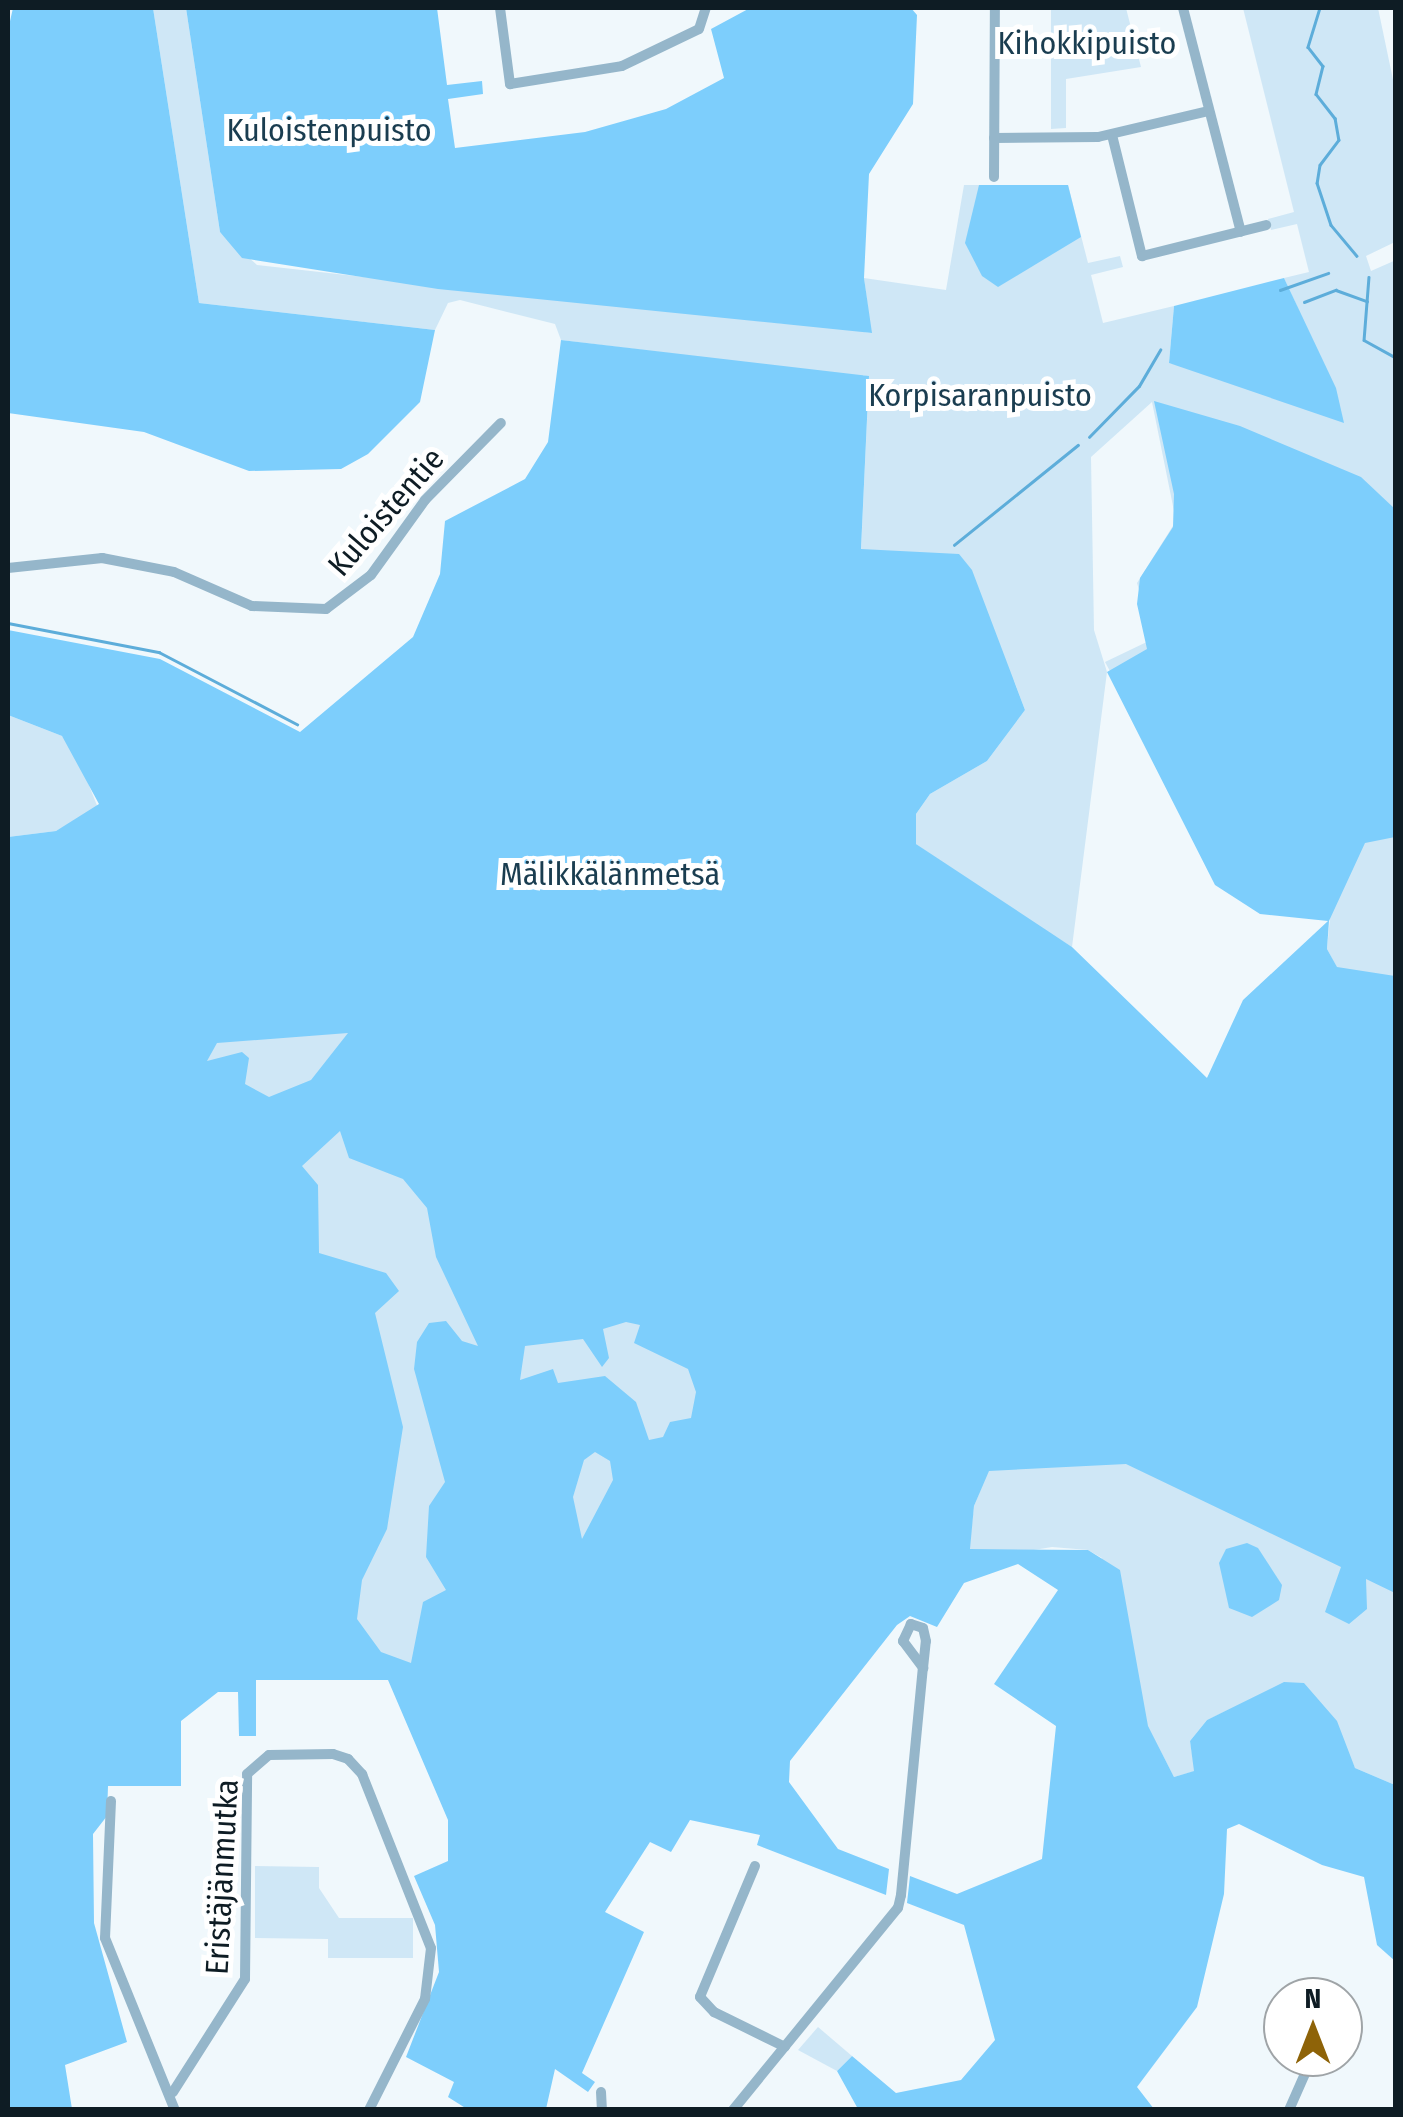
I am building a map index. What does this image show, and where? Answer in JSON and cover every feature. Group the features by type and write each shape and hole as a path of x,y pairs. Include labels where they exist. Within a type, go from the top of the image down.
{"street":[{"path":"500,8 510,84 622,66 700,29 706,8"},
{"path":"994,178 995,8"},
{"path":"1183,8 1240,232"},
{"path":"994,138 1112,135 1209,111"},
{"path":"1112,135 1142,256 1266,225"},
{"name":"Kuloistentie","path":"8,568 102,558 174,572 252,606 326,609 371,576 425,500 500,423"},
{"path":"734,2110 898,1908 924,1668"},
{"name":"Eristäjänmutka","path":"172,2092 245,1979 247,1774 270,1755 333,1754 348,1758 362,1774 431,1948 425,2000 369,2110"},
{"path":"111,1801 106,1938 151,2062 172,2092 175,2110"},
{"path":"755,1866 700,1997 714,2012 785,2047"},
{"path":"1288,2110 1303,2077"},
{"path":"601,2092 602,2110"}],"green space":[{"name":"Kuloistenpuisto","path":"13,8 153,8 199,303 435,330 420,402 368,454 341,469 249,471 144,432 8,413 8,30"},
{"name":"Mälikkälänmetsä","path":"153,8 186,8 220,232 257,265 786,324 797,313 864,321 864,332 871,333 864,278 946,290 964,185 1068,185 1088,263 1120,256 1123,267 1091,275 1103,323 1174,306 1169,363 1204,371 1214,363 1231,365 1263,343 1282,314 1297,306 1284,278 1309,272 1297,224 1271,230 1268,219 1294,212 1243,8 1378,8 1396,94 1395,242 1366,256 1371,271 1396,260 1395,1785 1355,1768 1350,1758 1354,1773 1395,1788 1395,1812 1364,1822 1197,1802 1112,2032 1142,2109 973,2109 1016,1996 988,1921 1055,1895 1081,1769 1064,1706 1028,1678 1102,1558 1088,1550 1052,1547 1016,1553 969,1549 974,1506 988,1471 942,1578 899,1590 871,1607 770,1742 763,1824 692,1796 676,1835 648,1816 581,1922 621,1946 573,2043 540,2037 532,2109 518,2109 431,2067 467,1990 469,1951 446,1901 486,1880 463,1797 397,1668 274,1649 200,1669 63,1753 8,1725 8,975 683,428 748,363 561,340 555,324 460,300 448,303 435,330 199,303","holes":["863,375 869,377 861,550 876,551 857,553","1152,402 1176,521 1137,583 1153,639 1105,662 1198,832 1217,882 1261,911 1330,918 1327,949 1336,966 1252,993 1205,1082 1056,946 1056,937 1072,947 1107,672 1094,630 1091,457","1013,678 1025,710 987,761 930,794 916,814 916,844 1021,916 914,861 909,815 919,798 990,747 1019,698","1278,1687 1211,1730 1200,1760 1207,1781 1172,1794 1150,1731 1174,1777 1195,1771 1190,1741 1207,1720"]},
{"name":"Kuloistenpuisto","path":"186,8 437,8 447,85 482,81 483,94 448,99 455,148 585,132 666,109 724,78 711,29 750,8 911,8 917,15 913,104 869,174 864,278 872,333 438,289 242,258 220,232"},
{"name":"Kihokkipuisto","path":"1051,8 1126,8 1141,67 1066,79 1066,128 1051,129"},
{"path":"979,185 1068,185 1081,237 998,287 982,276 965,243"},
{"path":"1284,278 1336,388 1344,423 1169,363 1174,306"},
{"name":"Mälikkälänmetsä","path":"561,340 869,376 861,549 959,554 972,570 1025,710 987,761 930,794 916,814 916,844 1072,947 1207,1078 1243,1000 1328,921 1260,914 1215,885 1107,672 1147,649 1137,604 1140,578 1173,527 1174,494 1154,401 1240,426 1361,477 1395,509 1395,837 1365,843 1329,921 1327,949 1337,967 1395,976 1395,1593 1366,1579 1367,1609 1349,1624 1325,1612 1341,1567 1126,1464 989,1471 974,1506 970,1549 1088,1550 1120,1570 1148,1726 1174,1777 1194,1771 1190,1741 1207,1720 1284,1682 1304,1683 1337,1721 1355,1768 1395,1785 1395,1961 1377,1945 1364,1877 1322,1865 1239,1824 1227,1829 1224,1894 1197,2007 1137,2087 1154,2109 858,2109 837,2071 852,2056 896,2093 961,2080 995,2040 964,1925 907,1903 910,1876 957,1894 1042,1859 1056,1726 994,1684 1058,1590 1018,1564 964,1583 937,1627 910,1616 897,1625 790,1761 789,1782 838,1849 889,1869 886,1895 757,1845 760,1835 690,1820 671,1852 650,1842 605,1912 644,1932 582,2073 595,2082 588,2092 555,2069 546,2109 467,2109 448,2097 454,2082 406,2057 439,1972 435,1925 414,1876 448,1861 448,1820 388,1680 256,1680 256,1736 239,1736 238,1692 218,1692 181,1721 181,1786 108,1786 107,1816 93,1834 94,1923 127,2042 65,2065 72,2109 8,2109 8,837 56,831 99,804 62,736 8,715 8,630 160,659 300,732 413,637 440,574 445,521 525,479 548,442","holes":["348,1033 311,1080 269,1097 245,1084 249,1058 242,1052 207,1061 217,1043","340,1131 349,1158 403,1179 427,1208 436,1257 478,1346 462,1341 446,1321 429,1323 417,1342 414,1369 445,1482 429,1506 426,1557 446,1590 423,1602 411,1663 381,1652 357,1619 362,1580 387,1529 403,1427 375,1313 399,1291 386,1273 319,1253 318,1185 302,1166","626,1322 640,1325 634,1343 688,1369 696,1392 691,1418 670,1422 663,1437 649,1440 636,1402 605,1376 558,1383 553,1369 520,1380 525,1346 583,1339 602,1367 609,1358 603,1329","595,1452 610,1461 613,1480 582,1539 573,1497 584,1460"]},
{"path":"8,715 62,736 75,750 98,808 56,831 8,837"},
{"path":"1247,1543 1258,1548 1282,1585 1279,1600 1252,1617 1229,1608 1219,1563 1226,1549"},
{"path":"255,1866 319,1867 319,1888 339,1918 413,1918 413,1958 328,1958 328,1939 255,1938"},
{"path":"818,2027 852,2056 837,2071 798,2050"}],"waterway":[{"path":"1320,8 1308,47 1323,66 1316,94 1335,118 1339,140 1320,165 1317,183 1331,225 1357,256"},
{"path":"1280,290 1328,273"},
{"path":"1369,277 1364,340 1396,358"},
{"path":"1304,302 1336,290 1367,301"},
{"path":"1089,437 1139,386 1160,350"},
{"path":"954,545 1078,445"},
{"path":"8,623 159,652 297,724"}],"park label":[{"name":"Korpisaranpuisto","path":"980,395"}]}
